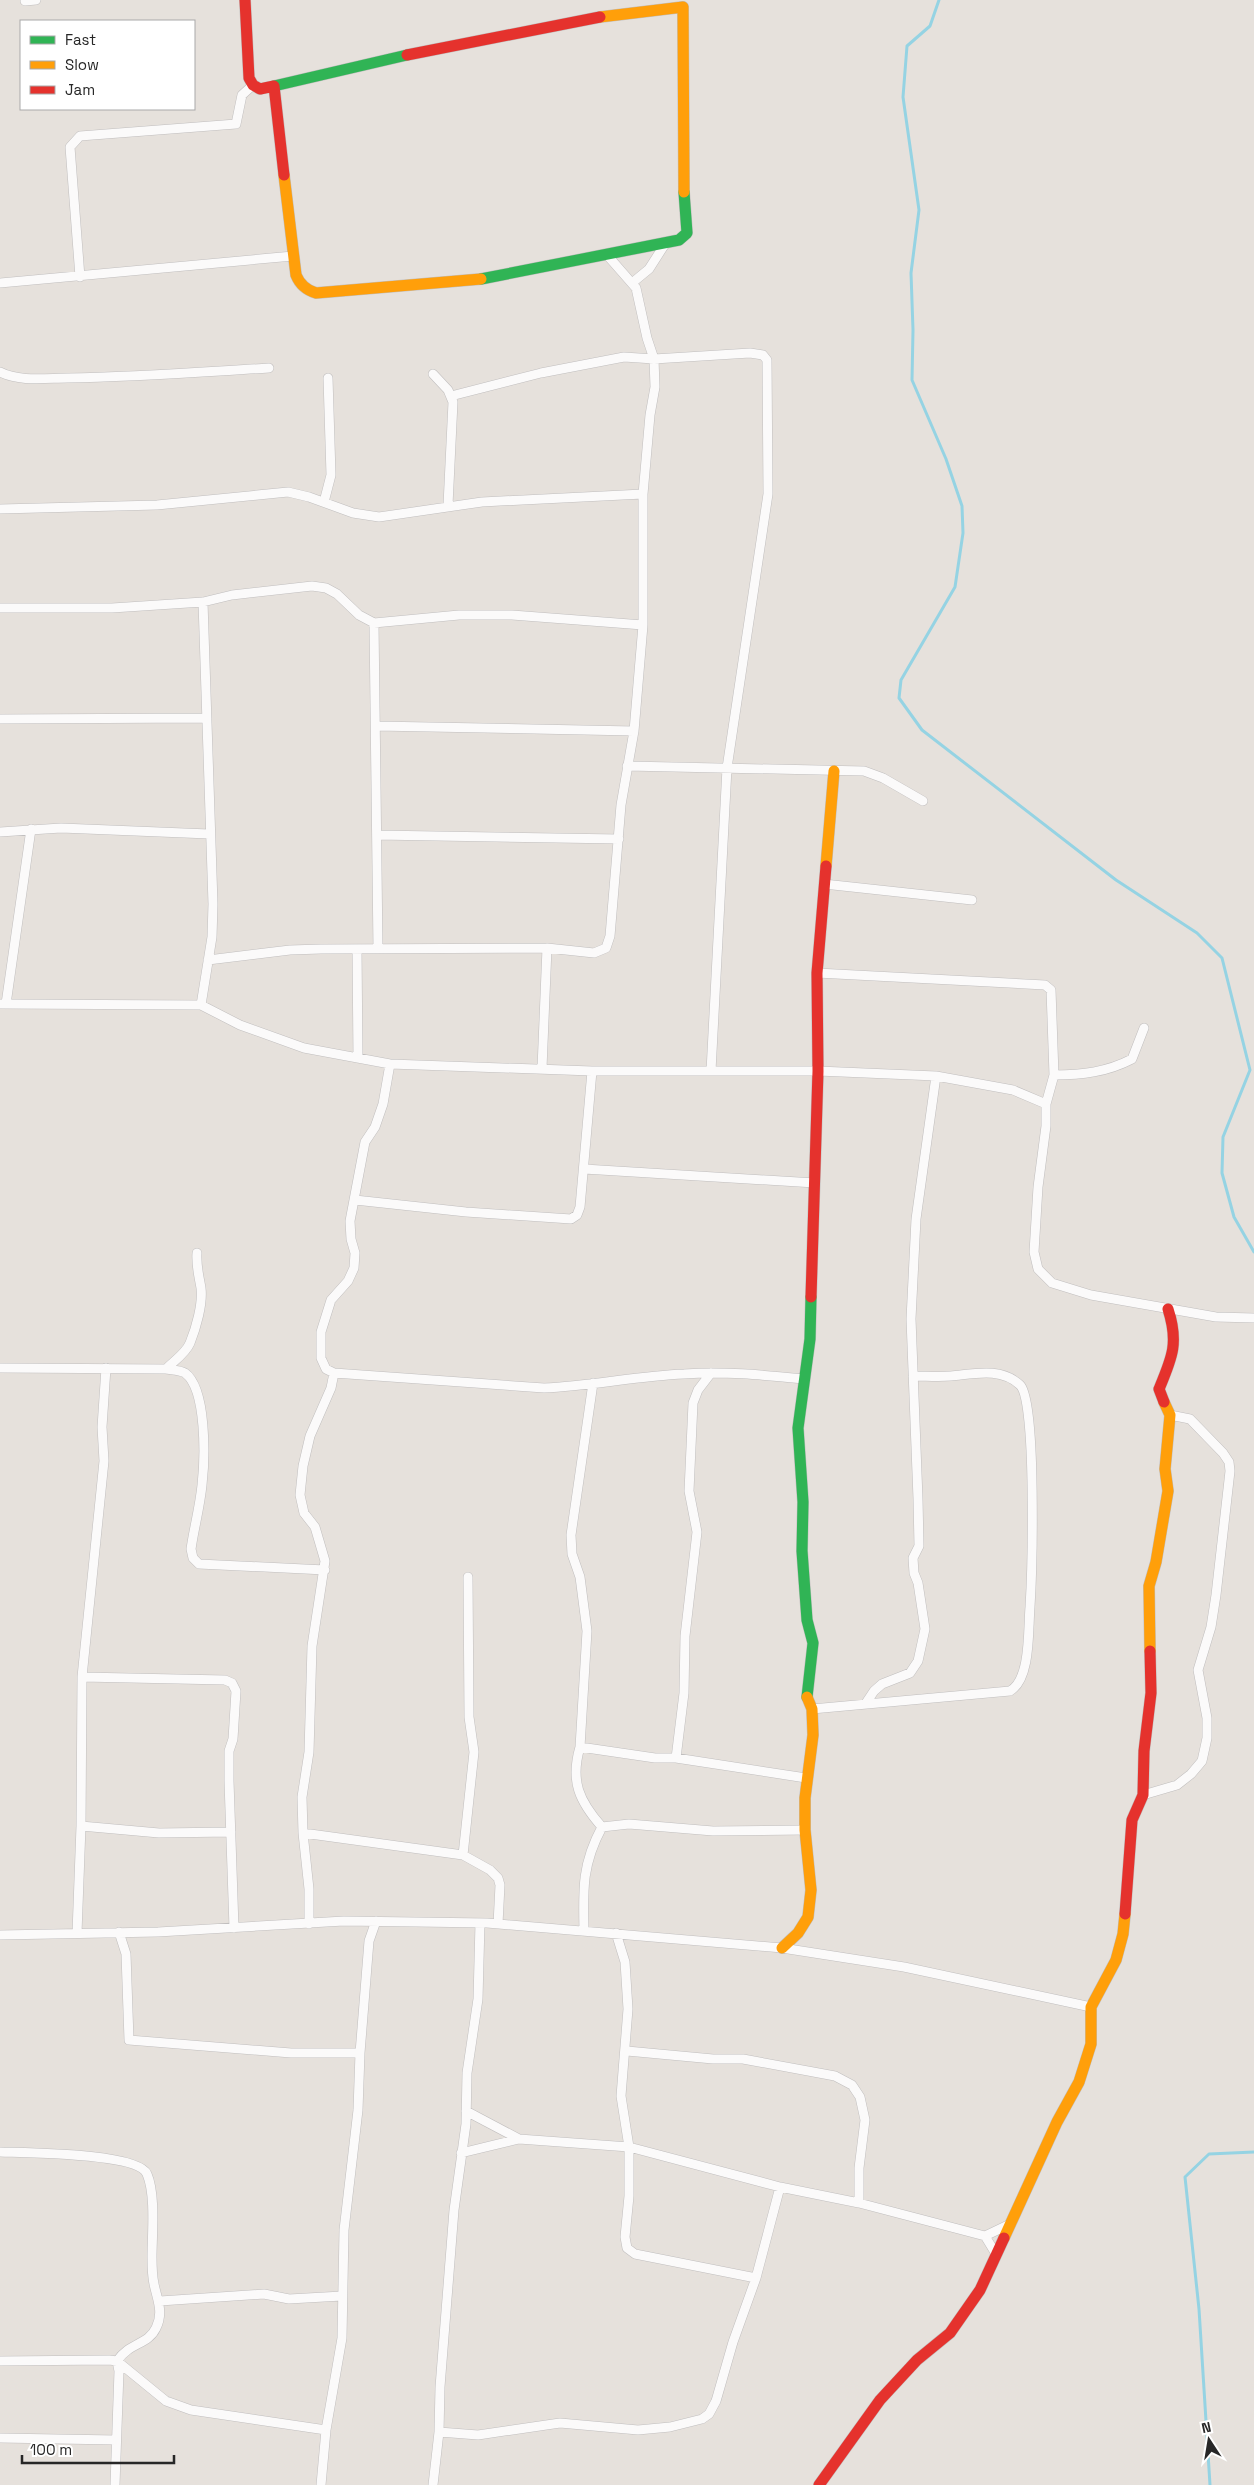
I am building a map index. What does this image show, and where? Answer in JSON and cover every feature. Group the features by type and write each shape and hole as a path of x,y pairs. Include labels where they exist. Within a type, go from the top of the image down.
{"street":[{"path":"25,1 36,0"},
{"path":"245,0 249,78 253,85 260,89 378,61 622,13 683,7 684,187 687,233 679,240 665,244 468,281 316,293 301,287 293,256 274,86"},
{"path":"80,277 70,148 80,136 232,126 238,121 242,95 253,85"},
{"path":"632,283 649,268 665,244"},
{"path":"0,283 293,256"},
{"path":"208,960 290,950 547,948 594,953 606,948 610,936 627,766 634,731 643,625 643,494 650,415 655,387 654,359 647,338 641,304 632,283 608,256"},
{"path":"451,396 486,385 624,357 654,359 750,353 763,355 767,360 768,494 727,768 711,1071"},
{"path":"0,372 6,376 28,378 108,377 269,368"},
{"path":"433,374 451,396 453,402 448,505"},
{"path":"324,502 331,475 328,378"},
{"path":"0,509 157,505 288,492 324,502 353,513 380,517 448,505 643,494"},
{"path":"0,608 112,608 203,602 232,594 312,586 326,588 337,594 359,615 374,624 459,615 512,615 643,625"},
{"path":"201,1005 212,937 213,904 209,834 203,602"},
{"path":"374,624 378,949"},
{"path":"0,718 207,718"},
{"path":"376,726 634,731"},
{"path":"627,766 864,771 883,778 923,801"},
{"path":"782,1948 798,1932 808,1917 811,1890 805,1830 806,1778 813,1735 812,1709 807,1700 806,1688 813,1643 807,1620 802,1551 803,1502 798,1428 803,1378 810,1339 809,1304 818,1071 817,973 834,771"},
{"path":"0,832 60,828 209,834"},
{"path":"31,829 3,1004 201,1005 240,1025 304,1048 390,1064 592,1071 818,1071 936,1076 1013,1090 1046,1104"},
{"path":"377,835 619,839"},
{"path":"824,884 972,900"},
{"path":"542,1068 547,948"},
{"path":"358,949 358,1058"},
{"path":"817,973 1045,985 1051,990 1053,1003 1054,1075 1046,1104 1046,1126 1034,1252 1038,1269 1052,1282 1091,1295 1216,1317 1254,1318"},
{"path":"1054,1075 1080,1075 1116,1067 1132,1059 1144,1028"},
{"path":"390,1064 383,1104 375,1127 365,1142 350,1221 351,1239 355,1253 354,1268 348,1281 331,1300 321,1332 321,1358 326,1369 334,1373 544,1388 576,1387 592,1383 711,1373 803,1378"},
{"path":"355,1200 466,1212 571,1219 577,1215 580,1207 592,1071"},
{"path":"866,1704 882,1684 910,1673 918,1661 925,1629 918,1583 914,1573 913,1558 919,1546 910,1319 916,1219 936,1076"},
{"path":"584,1169 815,1183"},
{"path":"166,1369 182,1354 190,1343 199,1311 201,1290 196,1271 197,1253"},
{"path":"819,2485 880,2400 917,2360 950,2334 980,2290 1057,2122 1079,2082 1091,2044 1091,2007 1116,1960 1124,1934 1132,1820 1143,1795 1144,1751 1151,1693 1149,1586 1156,1562 1167,1498 1165,1469 1170,1415 1159,1389 1176,1344 1175,1329 1168,1308"},
{"path":"0,1368 166,1369 184,1372 194,1383 201,1406 203,1430 202,1485 192,1540 192,1558 199,1564 325,1570"},
{"path":"77,1933 81,1826 82,1677 104,1462 102,1427 106,1368"},
{"path":"812,1709 1010,1691 1018,1687 1025,1668 1031,1585 1030,1426 1026,1394 1021,1385 1008,1378 988,1372 950,1376 913,1376"},
{"path":"309,1924 309,1889 303,1833 302,1797 309,1752 312,1646 325,1570 323,1549 315,1527 304,1513 300,1495 303,1466 310,1436 332,1388 334,1373"},
{"path":"676,1758 684,1693 685,1636 697,1532 689,1491 694,1403 698,1390 711,1373"},
{"path":"592,1383 571,1535 572,1554 580,1577 587,1631 580,1747 575,1764 580,1796 589,1812 602,1827"},
{"path":"1143,1795 1177,1785 1191,1774 1202,1761 1207,1738 1207,1718 1198,1670 1211,1627 1215,1603 1230,1471 1229,1462 1224,1453 1190,1419 1170,1415"},
{"path":"463,1856 474,1752 469,1717 468,1577"},
{"path":"82,1677 224,1680 232,1683 236,1691 233,1739 229,1751 234,1928"},
{"path":"580,1747 655,1758 676,1758 806,1778"},
{"path":"602,1827 629,1824 713,1831 805,1830"},
{"path":"81,1826 159,1833 231,1832"},
{"path":"584,1930 582,1886 591,1847 602,1827"},
{"path":"303,1833 463,1856 490,1870 498,1878 500,1885 498,1924"},
{"path":"0,1935 158,1932 376,1921 498,1924 782,1948 904,1967 1091,2007"},
{"path":"320,2485 326,2430 342,2338 344,2230 358,2110 360,2053 369,1941 376,1921"},
{"path":"433,2485 439,2432 440,2387 454,2210 466,2110 467,2073 478,1999 480,1923"},
{"path":"119,1932 126,1954 129,2040 291,2053 360,2053"},
{"path":"616,1933 625,1962 628,2009 627,2051 622,2096 628,2147 629,2196 625,2237 627,2248 635,2254 756,2278"},
{"path":"627,2051 742,2060 836,2076 852,2085 860,2096 865,2120 859,2168 859,2203"},
{"path":"466,2110 519,2139"},
{"path":"461,2153 519,2139 628,2147 780,2187 859,2203 985,2236 1008,2226"},
{"path":"0,2152 97,2157 142,2168 147,2174 151,2190 153,2283 160,2301 159,2322 152,2336 126,2349 117,2362 119,2371 114,2485"},
{"path":"439,2432 478,2435 560,2423 638,2430 670,2428 702,2420 710,2414 716,2401 733,2342 756,2278 780,2187"},
{"path":"985,2236 996,2254"},
{"path":"160,2301 264,2294 288,2299 342,2296"},
{"path":"0,2362 108,2360 117,2362 166,2401 176,2406 190,2410 326,2430"},
{"path":"0,2438 116,2440"}],"waterway":[{"path":"939,0 930,26 907,46 903,97 919,210 911,273 912,380 946,459 962,506 963,533 955,587 901,680 899,698 922,730 1116,880 1197,933 1222,958 1250,1070 1223,1137 1222,1173 1234,1217 1254,1252"},
{"path":"1210,2485 1199,2309 1185,2177 1209,2154 1254,2152"}],"traffic: fast":[{"path":"274,86 407,55"},
{"path":"481,279 679,240 687,233 684,192"},
{"path":"807,1697 813,1643 807,1620 802,1551 803,1502 798,1428 810,1339 811,1297"}],"traffic: slow":[{"path":"600,17 683,7 684,192"},
{"path":"284,175 296,275 299,282 309,290 316,293 481,279"},
{"path":"826,866 834,771"},
{"path":"1150,1651 1149,1586 1156,1562 1168,1491 1165,1469 1170,1415 1164,1402"},
{"path":"782,1948 798,1933 808,1917 811,1890 805,1830 805,1798 813,1735 812,1709 807,1697"},
{"path":"1004,2238 1057,2122 1079,2082 1091,2044 1091,2007 1116,1960 1123,1934 1125,1914"}],"traffic: jam":[{"path":"245,0 249,78 253,85 260,89 274,86 284,175"},
{"path":"407,55 600,17"},
{"path":"811,1297 818,1071 817,973 826,866"},
{"path":"1164,1402 1159,1389 1170,1359 1173,1341 1173,1331 1168,1309"},
{"path":"1125,1914 1132,1820 1143,1795 1144,1751 1151,1693 1150,1651"},
{"path":"819,2485 880,2400 917,2360 950,2333 980,2290 1004,2238"}]}
